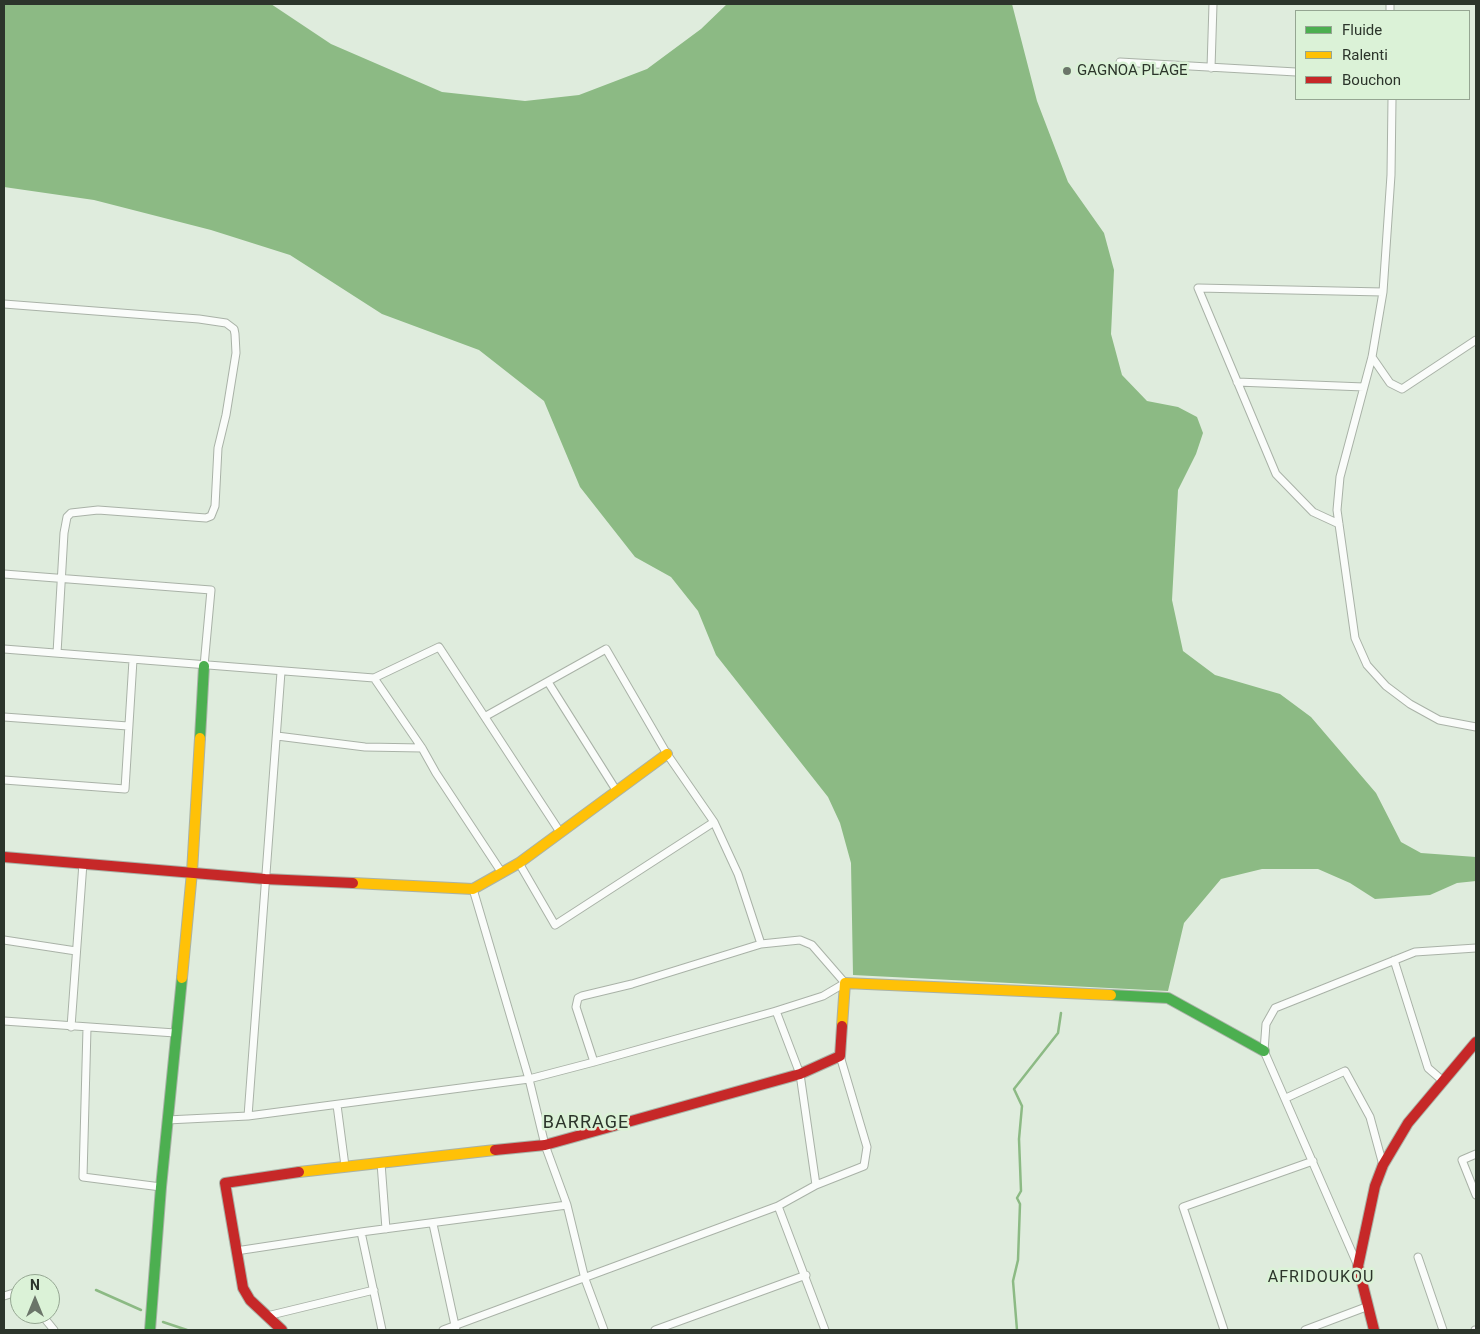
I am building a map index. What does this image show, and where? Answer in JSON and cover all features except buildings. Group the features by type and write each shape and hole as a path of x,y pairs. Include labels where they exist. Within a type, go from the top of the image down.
{"street":[{"path":"1211,68 1213,4"},
{"path":"1120,62 1295,72"},
{"path":"1392,100 1391,175 1384,292 1372,357 1337,492 1339,524 1355,638 1367,665 1386,686 1410,704 1439,720 1476,727"},
{"path":"1339,524 1313,512 1276,474 1198,288 1384,292"},
{"path":"4,304 199,319 226,323 234,328 235,334 236,353 226,415 218,448 215,506 211,516 206,518 98,510 71,513 65,523 60,578 58,653"},
{"path":"1372,357 1390,383 1402,389 1476,340"},
{"path":"1237,382 1364,388"},
{"path":"4,574 211,590 204,666 192,872 167,1120 150,1330"},
{"path":"4,649 374,678 439,647 486,716 560,832"},
{"path":"486,716 606,649 667,754 714,822 738,874 761,944"},
{"path":"4,780 125,789 133,660"},
{"path":"248,1116 281,672"},
{"path":"374,678 422,748 436,773 502,873"},
{"path":"548,682 616,790"},
{"path":"4,717 128,726"},
{"path":"277,736 365,747 422,748"},
{"path":"4,856 265,879 473,889 519,863 667,754"},
{"path":"519,863 555,925 714,822"},
{"path":"71,1028 83,863"},
{"path":"473,889 529,1079 546,1145 567,1205 585,1278 604,1330"},
{"path":"4,940 76,951"},
{"path":"443,1330 455,1329 778,1206 816,1185 864,1166 867,1147 840,1056 844,984 808,942 800,940 761,944 578,998 576,1007 594,1062"},
{"path":"1374,1330 1366,1306 1358,1266 1264,1051 1266,1024 1275,1008 1415,952 1476,948"},
{"path":"1394,960 1428,1068 1444,1081"},
{"path":"167,1120 248,1116 529,1079 776,1011 823,996 844,984 1168,998 1264,1051"},
{"path":"776,1011 800,1074 816,1185"},
{"path":"4,1022 71,1028 175,1033"},
{"path":"87,1028 83,1177 161,1187"},
{"path":"1358,1266 1369,1206 1383,1165 1408,1123 1476,1042"},
{"path":"282,1330 250,1300 243,1288 225,1183 468,1151 546,1145 800,1074 840,1056"},
{"path":"1286,1098 1345,1071 1370,1117 1383,1165"},
{"path":"337,1105 345,1166"},
{"path":"1476,1154 1462,1160 1476,1195"},
{"path":"1224,1330 1183,1207 1313,1161"},
{"path":"381,1163 386,1229"},
{"path":"236,1251 361,1232 567,1205"},
{"path":"778,1206 806,1275 825,1330"},
{"path":"433,1224 455,1329"},
{"path":"361,1232 382,1330"},
{"path":"1418,1257 1443,1330"},
{"path":"656,1330 675,1327 806,1275"},
{"path":"267,1316 374,1290"},
{"path":"1305,1330 1366,1306"}],"shaded area":[{"path":"4,4 271,4 331,44 442,92 525,101 579,95 647,69 701,29 727,4 1012,4 1037,101 1068,182 1104,233 1114,270 1111,334 1122,375 1147,401 1178,407 1197,417 1203,433 1196,454 1178,490 1172,600 1183,651 1215,675 1280,694 1311,717 1376,793 1401,842 1421,853 1476,857 1476,881 1457,883 1430,895 1375,899 1350,883 1318,869 1262,869 1221,879 1184,923 1168,991 853,975 851,863 840,823 828,797 716,655 698,611 671,577 635,557 580,487 544,401 479,350 382,314 290,255 211,230 94,200 4,187"}],"waterway":[{"path":"1017,1330 1013,1281 1018,1260 1020,1204 1017,1198 1021,1191 1019,1139 1022,1106 1014,1089 1058,1033 1061,1013"},
{"path":"96,1290 141,1310"},
{"path":"163,1322 187,1330"}],"traffic: fast":[{"path":"200,738 204,666"},
{"path":"150,1330 161,1187 182,978"},
{"path":"1111,995 1168,998 1264,1051"}],"traffic: slow":[{"path":"182,978 192,872 200,738"},
{"path":"353,883 473,889 519,863 667,754"},
{"path":"842,1026 845,983 1111,995"},
{"path":"299,1172 495,1150"}],"traffic: jam":[{"path":"4,857 265,879 353,883"},
{"path":"495,1150 545,1145 800,1074 840,1056 842,1026"},
{"path":"1374,1330 1358,1266 1375,1186 1383,1165 1408,1123 1476,1042"},
{"path":"282,1330 250,1300 243,1288 225,1183 299,1172"}],"place":[{"name":"GAGNOA PLAGE","path":"1067,71"}],"district":[{"name":"BARRAGE","path":"586,1123"},
{"name":"AFRIDOUKOU","path":"1321,1278"}]}
